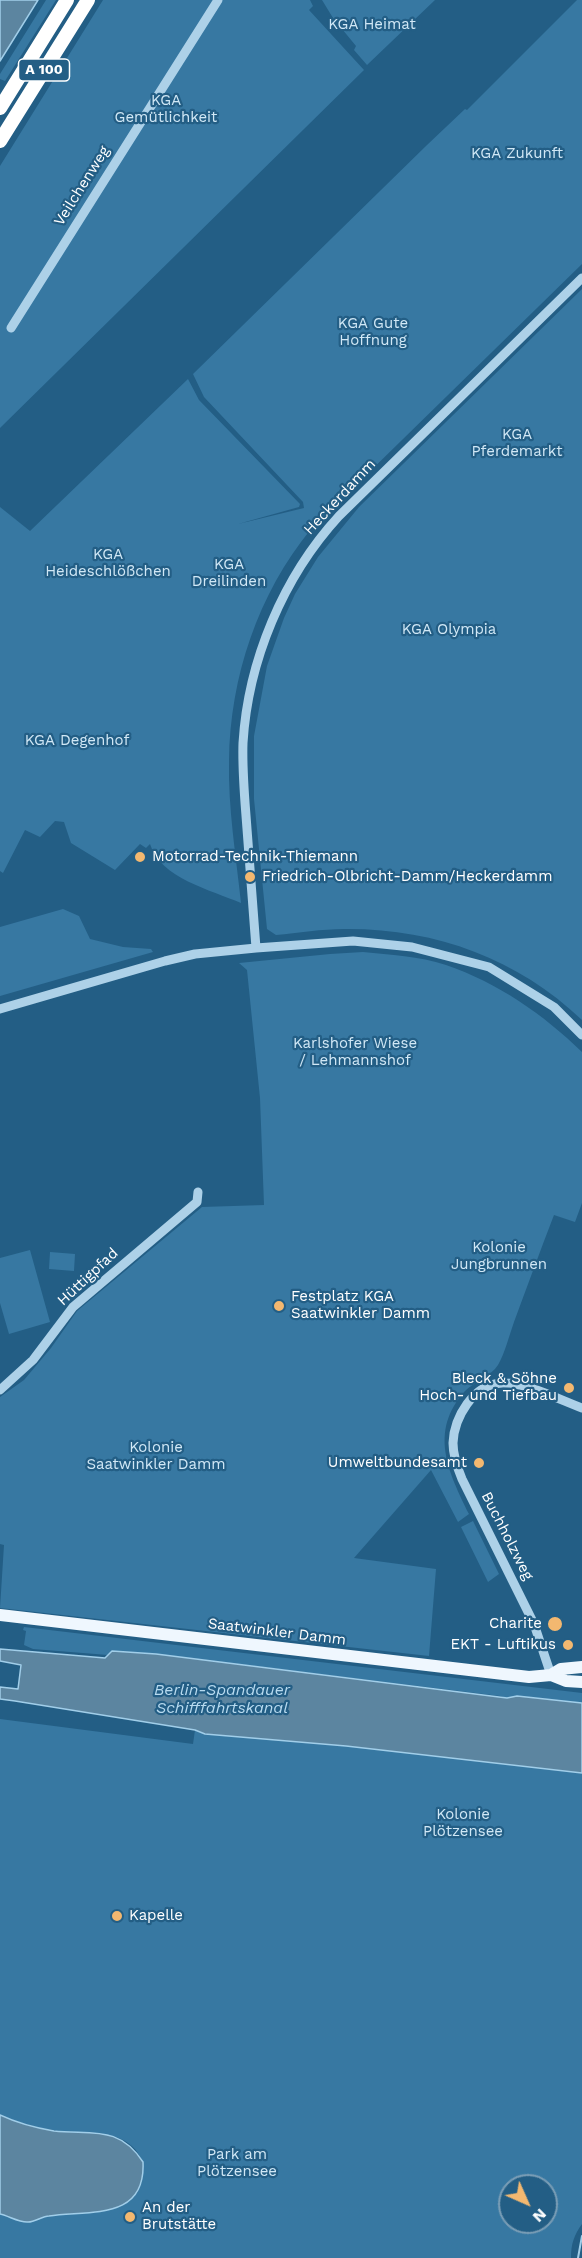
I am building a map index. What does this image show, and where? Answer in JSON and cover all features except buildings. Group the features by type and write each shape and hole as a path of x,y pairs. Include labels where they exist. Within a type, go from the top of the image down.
{"highway":[{"name":"A 100","path":"0,108 67,0"},
{"name":"A 100","path":"0,141 88,0"}],"main road":[{"name":"Saatwinkler Damm","path":"0,1615 530,1677 551,1675 561,1669 582,1667"},
{"name":"Saatwinkler Damm","path":"551,1675 566,1681 582,1682"}],"street":[{"name":"Veilchenweg","path":"11,328 218,0"},
{"name":"Heckerdamm","path":"256,948 243,775 243,743 248,703 260,653 283,599 309,554 339,516 582,278"},
{"path":"0,1009 195,954 334,942 370,942 412,947 489,967 554,1007 582,1035"},
{"name":"Hüttigpfad","path":"0,1390 33,1360 74,1307 197,1202 198,1192"},
{"name":"Buchholzweg","path":"551,1675 534,1624 454,1460 453,1442 458,1420 464,1409 475,1395 489,1386 502,1383 523,1386 582,1408"}],"green space":[{"path":"46,0 56,0 5,81 0,79 0,74"},
{"name":"KGA Gemütlichkeit","path":"103,0 310,0 313,6 309,10 364,70 0,428 0,166"},
{"name":"KGA Heimat","path":"322,0 435,0 367,65 354,50 356,46 333,18"},
{"path":"577,0 582,0 582,264 311,529 292,554 276,581 262,609 241,668 231,730 230,796 241,903 202,888 175,874 164,866 150,844 146,848 140,844 115,870 71,843 64,822 55,821 40,837 25,830 3,873 0,871 0,507 30,531 188,379 199,400 300,504 299,507 238,524 304,508 303,502 204,397 193,374 427,145 465,109 467,110"},
{"path":"582,289 582,1020 530,979 472,951 442,941 377,930 336,929 276,935 267,929 254,799 254,736 267,666 284,618 295,594 318,557 359,507"},
{"path":"63,909 79,916 90,939 123,947 151,949 153,952 0,996 0,927"},
{"name":"Kolonie Saatwinkler Damm","path":"363,952 425,960 465,972 519,1001 552,1025 582,1052 582,1203 575,1222 554,1215 498,1365 465,1391 454,1406 447,1422 445,1437 449,1468 469,1514 458,1522 431,1470 354,1558 436,1569 429,1656 0,1608 4,1545 0,1544 0,1397 24,1380 51,1348 77,1311 202,1207 264,1205 260,1098 247,970 239,963"},
{"path":"30,1250 50,1322 9,1334 0,1303 0,1258"},
{"path":"50,1252 75,1254 74,1271 49,1269"},
{"path":"473,1521 499,1574 488,1582 461,1527"},
{"path":"24,1627 582,1693 582,1703 517,1696 507,1698 156,1654 112,1651 108,1655 33,1649 24,1645 26,1631 23,1630"},
{"path":"0,1719 193,1744 195,1730 206,1734 346,1746 582,1773 582,2224 574,2240 571,2258 0,2258 0,2214 29,2222 48,2216 91,2213 119,2207 131,2200 139,2190 143,2175 142,2161 135,2149 120,2139 102,2134 46,2129 0,2115"}],"water":[{"path":"0,0 38,0 0,61"},
{"name":"Berlin-Spandauer Schifffahrtskanal","path":"0,1649 105,1658 112,1651 156,1654 507,1698 517,1696 582,1703 582,1773 346,1746 205,1734 195,1730 0,1699 0,1687 18,1689 21,1665 0,1661"},
{"path":"0,2115 40,2128 104,2134 124,2142 143,2162 141,2181 135,2194 125,2203 112,2209 46,2216 30,2222 0,2214"}],"waterway":[{"path":"578,2258 582,2236"}],"place":[{"name":"Motorrad-Technik-Thiemann","path":"140,857"},
{"name":"Friedrich-Olbricht-Damm/Heckerdamm","path":"250,877"},
{"name":"Festplatz KGA Saatwinkler Damm","path":"279,1306"},
{"name":"Bleck & Söhne Hoch- und Tiefbau","path":"569,1388"},
{"name":"Umweltbundesamt","path":"479,1463"},
{"name":"Charite","path":"555,1624"},
{"name":"EKT - Luftikus","path":"568,1645"},
{"name":"Kapelle","path":"117,1916"},
{"name":"An der Brutstätte","path":"130,2217"}],"park label":[{"name":"KGA Zukunft","path":"517,154"},
{"name":"KGA Gute Hoffnung","path":"373,332"},
{"name":"KGA Pferdemarkt","path":"517,444"},
{"name":"KGA Heideschlößchen","path":"108,564"},
{"name":"KGA Dreilinden","path":"229,574"},
{"name":"KGA Olympia","path":"449,630"},
{"name":"KGA Degenhof","path":"77,741"},
{"name":"Karlshofer Wiese / Lehmannshof","path":"355,1052"},
{"name":"Kolonie Jungbrunnen","path":"499,1256"},
{"name":"Kolonie Plötzensee","path":"463,1824"},
{"name":"Park am Plötzensee","path":"237,2164"}]}
